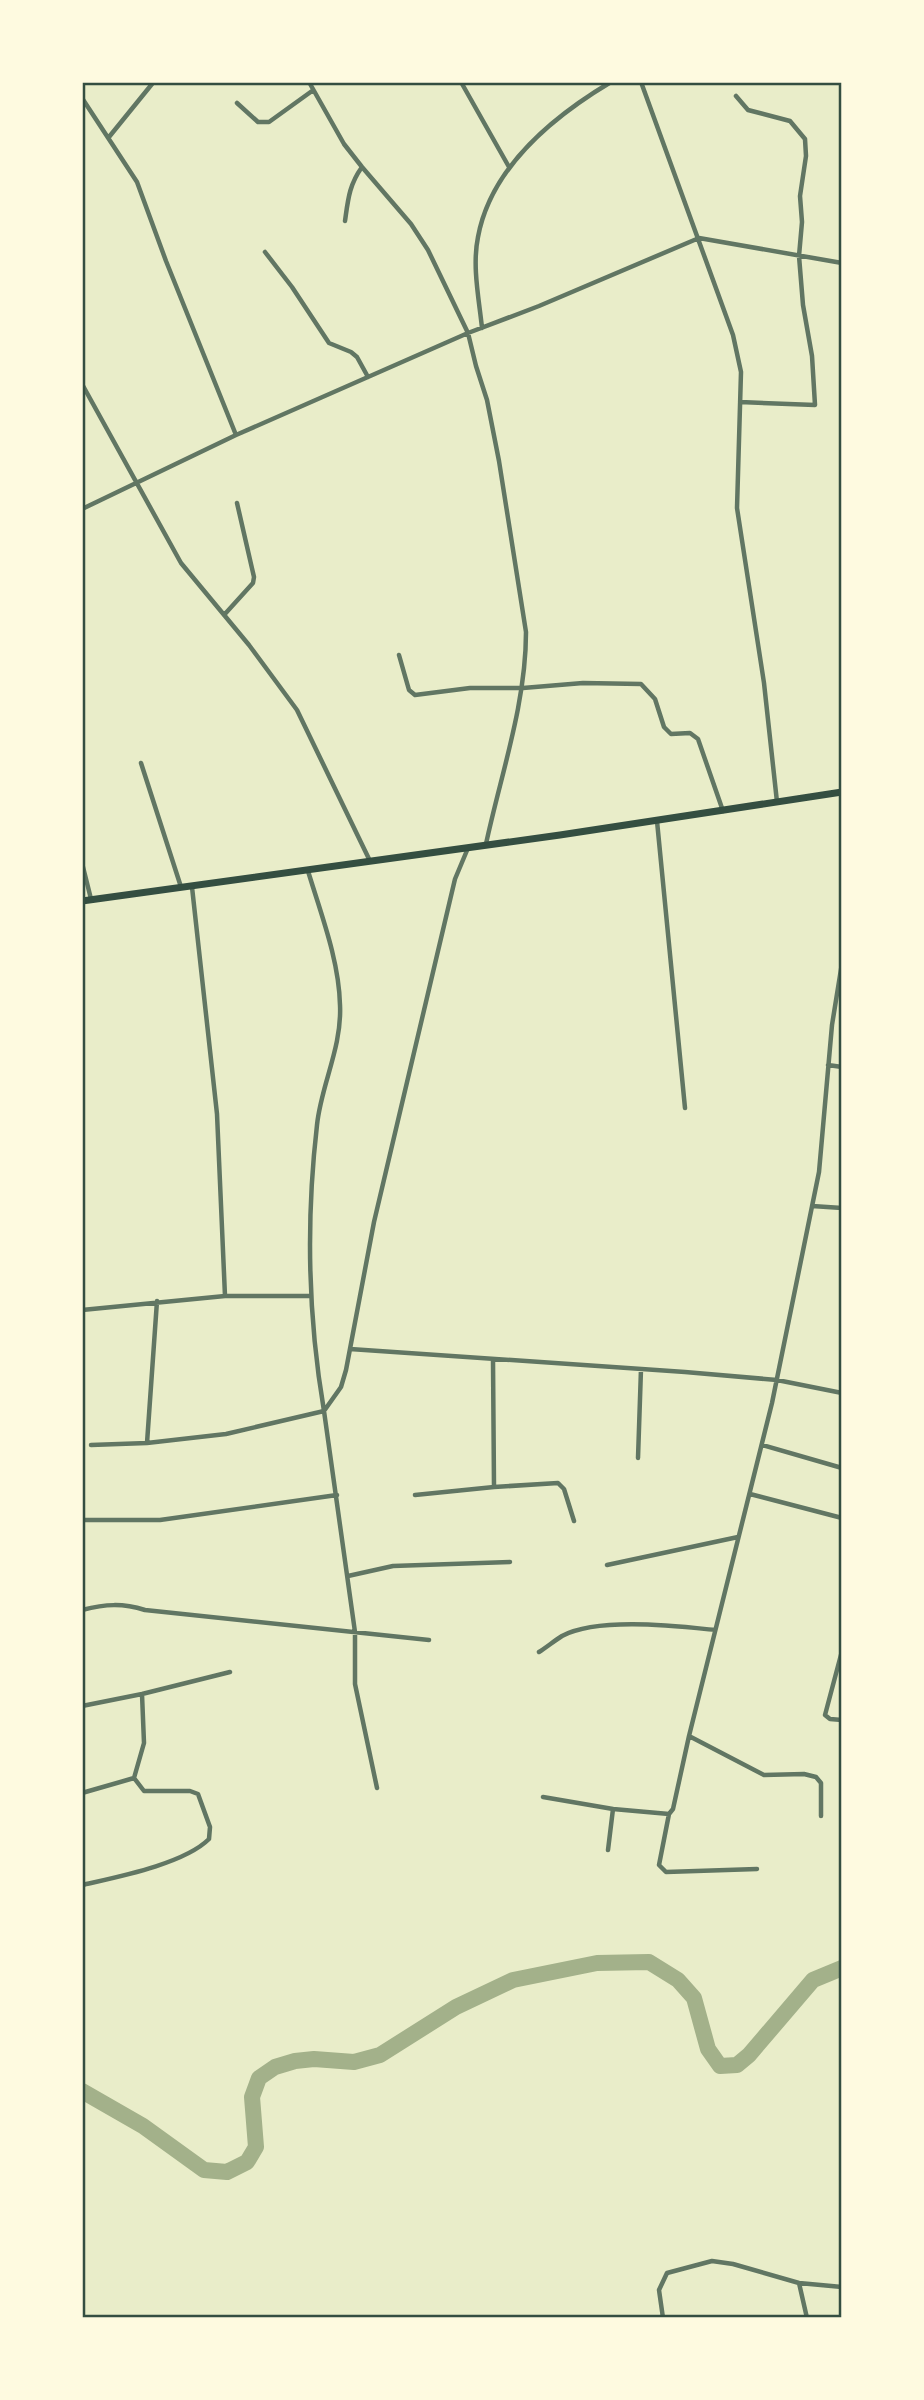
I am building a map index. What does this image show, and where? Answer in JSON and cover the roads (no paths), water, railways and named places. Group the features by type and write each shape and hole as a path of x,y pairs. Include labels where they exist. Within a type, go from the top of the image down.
{"main road":[{"path":"86,901 657,821 842,792"}],"street":[{"path":"309,82 312,91 362,167 411,223 428,250 468,333 487,400 526,632 523,688 485,845"},
{"path":"461,82 509,167"},
{"path":"482,328 476,267 478,237 489,202 509,167 541,134 579,102 611,82"},
{"path":"641,82 733,335 741,372 737,508 764,683 777,802"},
{"path":"109,137 152,84"},
{"path":"237,103 258,122 269,122 312,91"},
{"path":"736,96 748,110 790,121 805,139 799,256 803,305 812,356 815,405 740,402"},
{"path":"82,97 137,182 236,435"},
{"path":"345,221 349,190 362,167"},
{"path":"82,509 236,435 468,333 699,238 842,263"},
{"path":"265,252 329,343 357,357 368,377"},
{"path":"82,384 181,563 274,677 297,710 370,861"},
{"path":"224,615 253,583 254,577 237,503"},
{"path":"399,655 409,690 415,695 470,688 523,688 583,683 641,684 655,699 664,727 671,734 690,733 698,739 723,811"},
{"path":"141,763 181,887"},
{"path":"657,821 685,1108"},
{"path":"91,1446 226,1434 324,1411 341,1387 377,1208 455,878 468,848"},
{"path":"82,863 86,901"},
{"path":"308,870 333,958 341,1006 335,1055 317,1121 312,1187 310,1296 355,1632 355,1684 377,1788"},
{"path":"192,887 217,1114 225,1296"},
{"path":"757,1869 666,1872 659,1865 668,1814 673,1810 688,1736 777,1380 819,1172 828,1065 842,963"},
{"path":"828,1065 842,1067"},
{"path":"812,1206 842,1208"},
{"path":"82,1310 225,1296 310,1296"},
{"path":"147,1443 157,1301"},
{"path":"350,1349 777,1380 842,1393"},
{"path":"493,1360 494,1487"},
{"path":"638,1458 641,1369"},
{"path":"761,1445 842,1468"},
{"path":"415,1495 558,1483 564,1489 574,1521"},
{"path":"750,1494 842,1518"},
{"path":"82,1520 160,1520 337,1495"},
{"path":"607,1565 738,1537"},
{"path":"348,1576 393,1566 510,1562"},
{"path":"82,1610 107,1603 126,1604 145,1610 429,1640"},
{"path":"539,1652 564,1635 598,1627 666,1625 715,1630"},
{"path":"842,1651 825,1715 830,1719 842,1720"},
{"path":"82,1706 230,1672"},
{"path":"134,1778 144,1744 142,1694"},
{"path":"688,1736 764,1775 804,1774 816,1777 821,1783 821,1816"},
{"path":"82,1793 134,1778"},
{"path":"82,1885 141,1871 192,1851 209,1839 210,1827 198,1794 190,1791 144,1791 134,1778"},
{"path":"542,1797 612,1809 668,1814"},
{"path":"608,1850 612,1809"},
{"path":"663,2318 659,2290 667,2273 712,2261 733,2264 799,2283 842,2287"},
{"path":"799,2283 807,2318"}],"waterway":[{"path":"82,2091 143,2126 204,2170 227,2172 247,2162 256,2147 252,2097 259,2078 275,2067 314,2059 354,2062 380,2055 456,2007 513,1980 597,1963 649,1962 678,1980 694,1998 708,2049 720,2066 737,2065 749,2055 813,1980 842,1968"}]}
